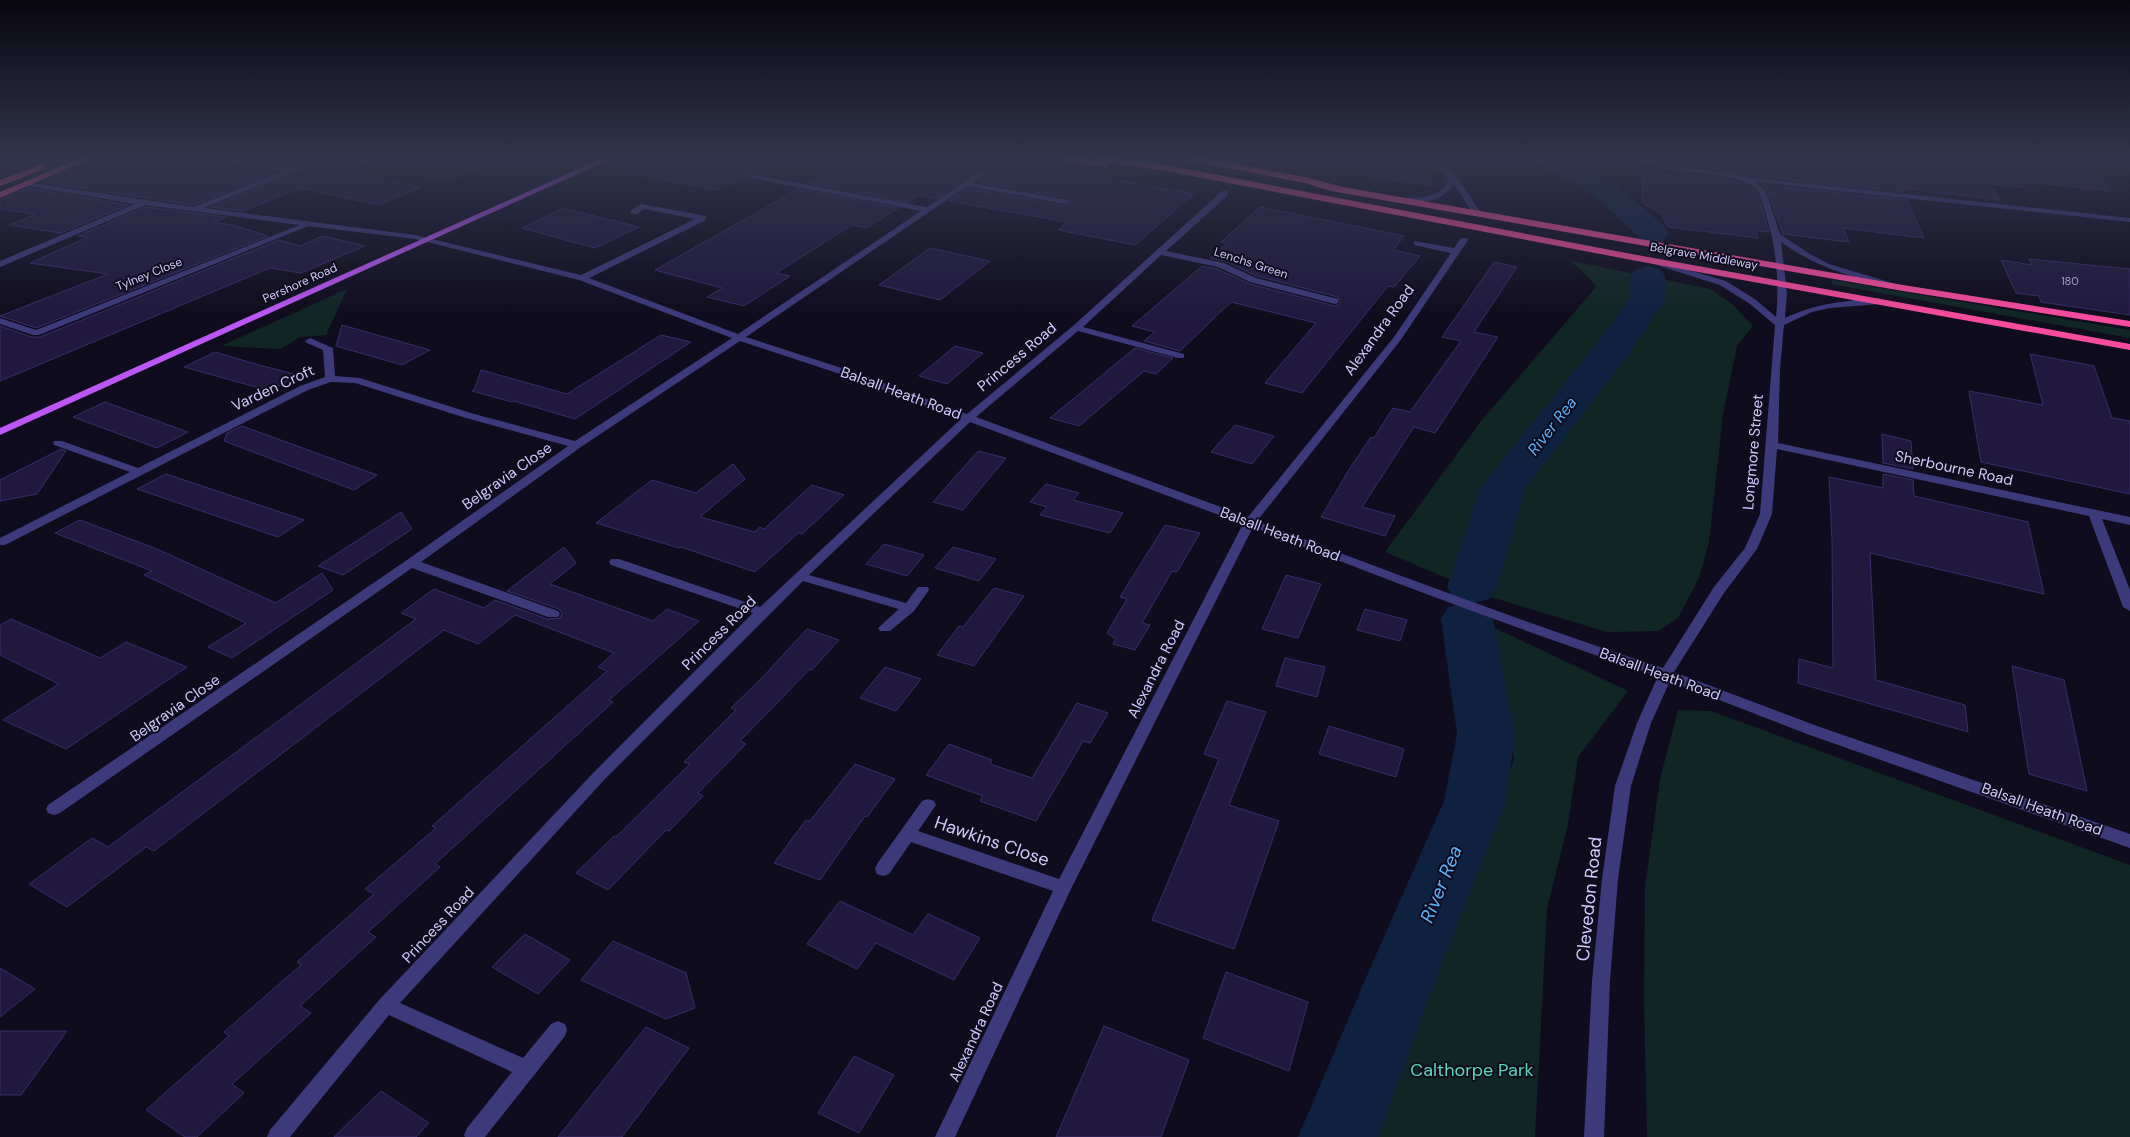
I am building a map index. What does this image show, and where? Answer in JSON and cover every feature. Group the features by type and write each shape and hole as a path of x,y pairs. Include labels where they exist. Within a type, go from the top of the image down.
{"highway":[{"name":"Belgrave Middleway","path":"1390,210 1637,258 2130,347"},
{"name":"Belgrave Middleway","path":"1460,210 1904,288 2130,324"}],"main road":[{"name":"Pershore Road","path":"0,432 493,210"}],"street":[{"path":"0,264 127,210"},
{"name":"Balsall Heath Road","path":"192,210 427,240 582,278 740,338 850,374 1250,522 1385,575 1553,637 1666,674 1812,730 2130,841"},
{"path":"582,278 703,218 664,210"},
{"name":"Belgravia Close","path":"54,809 411,563 577,445 740,338 929,210"},
{"name":"Princess Road","path":"276,1137 386,1005 600,775 762,612 968,418 1076,328 1206,210"},
{"name":"Longmore Street","path":"1666,674 1719,590 1751,549 1766,514 1772,445 1775,369 1782,310 1780,257 1776,235 1767,210"},
{"path":"2037,210 2130,220"},
{"name":"Tylney Close","path":"0,321 36,333 306,225"},
{"path":"1776,235 1815,260 1838,269 1904,288"},
{"name":"Alexandra Road","path":"945,1137 1063,887 1250,522 1397,338 1460,245 1417,243"},
{"name":"Lenchs Green","path":"1159,252 1222,265 1253,280 1335,301"},
{"path":"1637,258 1723,283 1747,298 1779,324 1809,310 1830,305 1879,301"},
{"path":"1076,328 1181,356"},
{"path":"310,341 328,348 330,379"},
{"name":"Varden Croft","path":"1,542 137,471 304,388 330,379 356,380 470,416 577,445"},
{"path":"58,443 137,471"},
{"name":"Sherbourne Road","path":"1772,445 2130,521"},
{"path":"2094,514 2130,607"},
{"path":"615,562 762,612"},
{"path":"411,563 553,614"},
{"path":"800,576 909,608"},
{"path":"885,628 909,608 923,590"},
{"name":"Clevedon Road","path":"1594,1137 1601,981 1610,879 1623,786 1644,723 1666,674"},
{"name":"Hawkins Close","path":"883,869 928,806"},
{"name":"Hawkins Close","path":"908,834 1063,887"},
{"path":"386,1005 526,1069"},
{"path":"474,1135 558,1030"}],"green space":[{"path":"1571,261 1711,289 1732,304 1753,326 1737,346 1723,414 1709,542 1699,578 1678,618 1658,631 1607,632 1494,598 1385,552 1482,420 1597,286"},
{"path":"1832,280 2130,330 2130,338 1831,284"},
{"path":"347,289 326,335 300,337 281,349 221,346"},
{"name":"Calthorpe Park","path":"1495,628 1628,691 1578,757 1568,824 1547,909 1535,1137 1377,1137 1514,759"},
{"path":"1678,710 1711,711 2130,865 2130,1137 1647,1137 1644,998 1645,887 1660,779"}],"building":[{"path":"8,210 116,210 61,233 9,225 36,214"},
{"path":"138,210 170,210 226,217 213,222 233,225 268,236 36,328 0,316 108,274 30,263 88,237 78,236"},
{"path":"559,210 571,210 639,227 595,248 522,228"},
{"path":"761,210 895,210 867,228 852,225 776,273 790,276 744,306 707,297 722,288 655,270"},
{"path":"1000,210 1175,210 1135,245 1058,230 1067,222"},
{"path":"1257,210 1275,210 1404,236 1393,250 1420,256 1394,287 1388,286 1302,393 1265,383 1316,323 1231,302 1180,351 1144,341 1155,332 1132,326 1202,266 1217,269 1250,284 1335,306 1340,304 1338,297 1257,276 1225,261 1210,258 1228,243 1221,242"},
{"path":"1655,210 1762,210 1769,232 1756,231 1758,238 1668,227 1662,214"},
{"path":"1774,210 1912,210 1924,238 1843,228 1849,242 1783,234"},
{"path":"323,236 365,246 301,273 270,268 0,381 0,326 32,337 40,337 279,240 300,246"},
{"path":"930,248 990,261 940,300 879,285"},
{"path":"2029,259 2130,269 2130,315 2041,302 2039,296 2016,293 2001,260 2032,265"},
{"path":"1494,262 1517,267 1474,332 1498,337 1435,433 1414,427 1362,507 1395,516 1385,536 1321,517 1350,468 1371,437 1374,438 1393,408 1410,412 1461,341 1442,337"},
{"path":"342,325 430,350 402,365 336,346"},
{"path":"661,335 691,342 575,419 472,391 475,388 481,370 567,394"},
{"path":"955,346 983,353 947,384 919,376"},
{"path":"1135,348 1173,358 1156,374 1144,371 1079,426 1050,418"},
{"path":"215,352 298,375 270,391 184,367"},
{"path":"2030,354 2094,366 2112,418 2130,421 2130,494 1981,462 1969,391 2043,405"},
{"path":"105,402 188,432 157,448 73,417"},
{"path":"1235,425 1274,436 1252,464 1211,452"},
{"path":"242,426 377,475 354,490 224,441 227,433"},
{"path":"1882,434 1911,441 1913,469 1883,463"},
{"path":"61,449 66,451 37,494 0,501 0,480"},
{"path":"978,451 1006,458 963,510 933,502"},
{"path":"733,464 745,479 700,517 755,532 760,527 764,529 812,485 844,495 802,534 798,533 755,572 681,547 679,548 596,523 652,480 696,493"},
{"path":"166,474 304,520 278,537 137,489"},
{"path":"1883,474 1913,480 1914,496 2028,522 2044,594 1870,553 1876,680 1965,705 1968,732 1798,683 1799,659 1833,668 1832,540 1829,477 1883,488"},
{"path":"1046,484 1079,493 1073,500 1123,513 1110,533 1040,515 1047,507 1030,502"},
{"path":"401,512 412,529 343,575 318,566"},
{"path":"80,520 157,549 276,603 322,573 333,590 232,658 208,647 246,623 144,575 152,571 55,533"},
{"path":"1165,525 1200,533 1177,572 1172,571 1142,623 1150,625 1135,650 1113,644 1116,639 1107,633 1127,599 1120,597"},
{"path":"884,544 924,555 907,576 866,564"},
{"path":"564,547 576,563 550,584 653,621 667,609 699,621 609,700 613,702 435,864 440,867 368,932 376,937 300,1006 311,1013 232,1084 244,1093 197,1137 185,1137 146,1110 229,1036 224,1032 301,965 297,962 374,894 365,889 436,828 432,826 607,671 598,667 614,653 515,615 478,644 444,630 154,851 146,847 67,907 29,884 92,838 108,847 416,619 401,613 434,589 484,608 495,600 547,619 560,618 562,613 559,609 507,591"},
{"path":"953,547 996,559 979,581 935,568"},
{"path":"1286,575 1321,584 1298,638 1262,629"},
{"path":"994,588 1024,596 974,666 937,655 959,626 963,627"},
{"path":"1365,609 1407,620 1400,641 1357,630"},
{"path":"11,619 100,658 126,642 187,667 66,749 3,720 59,684 0,655 0,625"},
{"path":"807,629 839,640 812,670 810,669 740,741 746,744 698,793 703,796 669,831 666,830 608,890 576,873 614,836 616,837 690,764 684,762 736,710 731,708"},
{"path":"1285,658 1325,667 1317,697 1276,686"},
{"path":"2012,666 2064,680 2087,791 2029,774"},
{"path":"885,667 921,679 896,711 860,698"},
{"path":"1227,701 1266,712 1229,805 1279,821 1234,949 1152,920 1219,759 1204,754"},
{"path":"1077,703 1108,713 1090,743 1083,741 1036,821 980,801 983,796 926,775 949,744 992,760 990,764 1032,778"},
{"path":"1329,726 1404,749 1396,777 1319,754"},
{"path":"855,764 895,779 867,817 865,816 820,880 774,863 806,820 810,821"},
{"path":"840,901 913,935 928,914 980,938 954,980 876,943 857,969 807,944"},
{"path":"525,934 570,960 538,994 492,967"},
{"path":"613,941 686,973 695,1008 666,1019 581,980"},
{"path":"0,968 35,989 0,1017"},
{"path":"1226,972 1308,1002 1289,1071 1203,1038"},
{"path":"1104,1026 1189,1060 1161,1137 1056,1137"},
{"path":"646,1027 689,1048 622,1137 558,1137"},
{"path":"0,1031 67,1031 21,1095 0,1095"},
{"path":"854,1056 894,1075 859,1133 818,1113"},
{"path":"381,1091 429,1123 416,1137 334,1137"}],"waterway":[{"name":"River Rea","path":"1628,210 1653,233"},
{"name":"River Rea","path":"1472,587 1503,488 1615,346 1647,299 1648,276"},
{"name":"River Rea","path":"1338,1137 1406,966 1475,801 1486,734 1467,619"}]}
